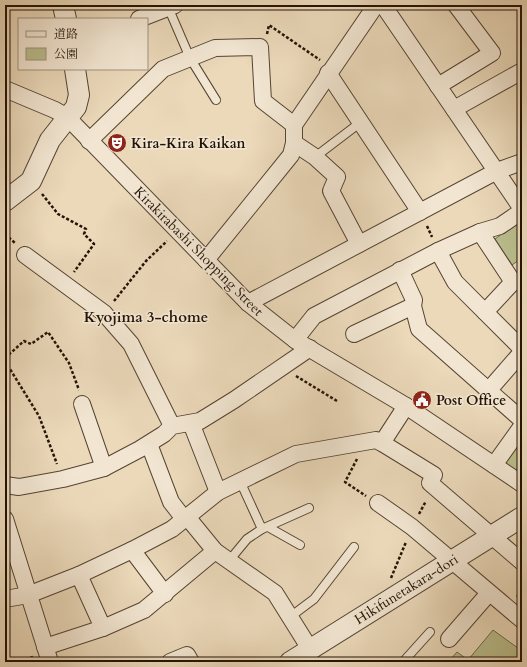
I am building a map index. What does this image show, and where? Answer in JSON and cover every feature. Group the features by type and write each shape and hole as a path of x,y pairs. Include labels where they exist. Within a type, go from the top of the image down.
{"street":[{"path":"206,260 291,155 294,143 294,125 330,70 376,5"},
{"path":"294,340 314,316 438,251 480,232 500,226 522,210 383,5"},
{"path":"438,86 492,53 456,5"},
{"path":"141,18 171,6"},
{"path":"90,141 163,69 215,48 260,47 263,101 294,125"},
{"path":"5,201 31,181 50,140 76,107 79,95 75,70"},
{"path":"330,70 361,122 420,212"},
{"path":"454,109 522,71"},
{"name":"Kirakirabashi Shopping Street","path":"5,89 55,110 67,117 248,303 294,340 310,348 406,406 522,484"},
{"path":"294,143 315,158 337,177 331,191 359,244"},
{"path":"248,303 497,171 522,162"},
{"path":"480,232 513,282 485,312"},
{"path":"438,251 455,282 522,350 488,391"},
{"path":"25,255 104,313 131,344 172,426"},
{"path":"400,270 414,300 413,306 419,329 522,420"},
{"path":"354,334 413,306"},
{"path":"5,485 19,487 63,479 104,468 149,444 164,434 172,426 200,421 234,400 310,348"},
{"path":"82,404 104,468"},
{"path":"382,443 406,406"},
{"path":"192,423 218,492"},
{"path":"494,465 522,426"},
{"path":"5,599 28,595 132,550 172,530 218,492 296,454 376,440 434,475 430,483 522,562"},
{"path":"149,444 170,502 215,551 228,562 275,593 290,617 303,657"},
{"path":"378,504 412,527 453,560 489,593 522,620"},
{"name":"Hikifunetakara-dori","path":"303,657 522,517"},
{"path":"5,519 50,662"},
{"path":"132,550 165,594"},
{"path":"45,647 103,628 144,610 215,551"},
{"path":"79,574 103,628"},
{"path":"449,639 489,593"},
{"path":"170,662 187,655 191,662"}],"lane":[{"path":"171,6 190,58 216,100"},
{"path":"315,158 361,122"},
{"path":"240,481 265,528 300,545"},
{"path":"228,562 247,539 265,528 310,508"},
{"path":"290,617 314,599 354,547"},
{"path":"403,662 430,632"}],"path":[{"path":"260,47 265,44 269,25 330,70"},
{"path":"31,181 58,214 86,229 84,234 94,244 66,284"},
{"path":"420,212 438,251"},
{"path":"104,313 146,261 178,230"},
{"path":"63,479 39,416 5,360 24,341 31,344 48,332 69,363 84,402 82,404"},
{"path":"282,367 337,401"},
{"path":"366,442 345,482 378,504"}],"green space":[{"path":"522,219 522,258 512,265 495,239"},
{"path":"522,434 522,476 505,464 504,459"},
{"path":"493,630 522,651 522,662 448,662 457,652 468,660"}],"place":[{"name":"Kira-Kira Kaikan","path":"117,143"},
{"name":"Post Office","path":"422,400"}],"district":[{"name":"Kyojima 3-chome","path":"146,317"}]}
